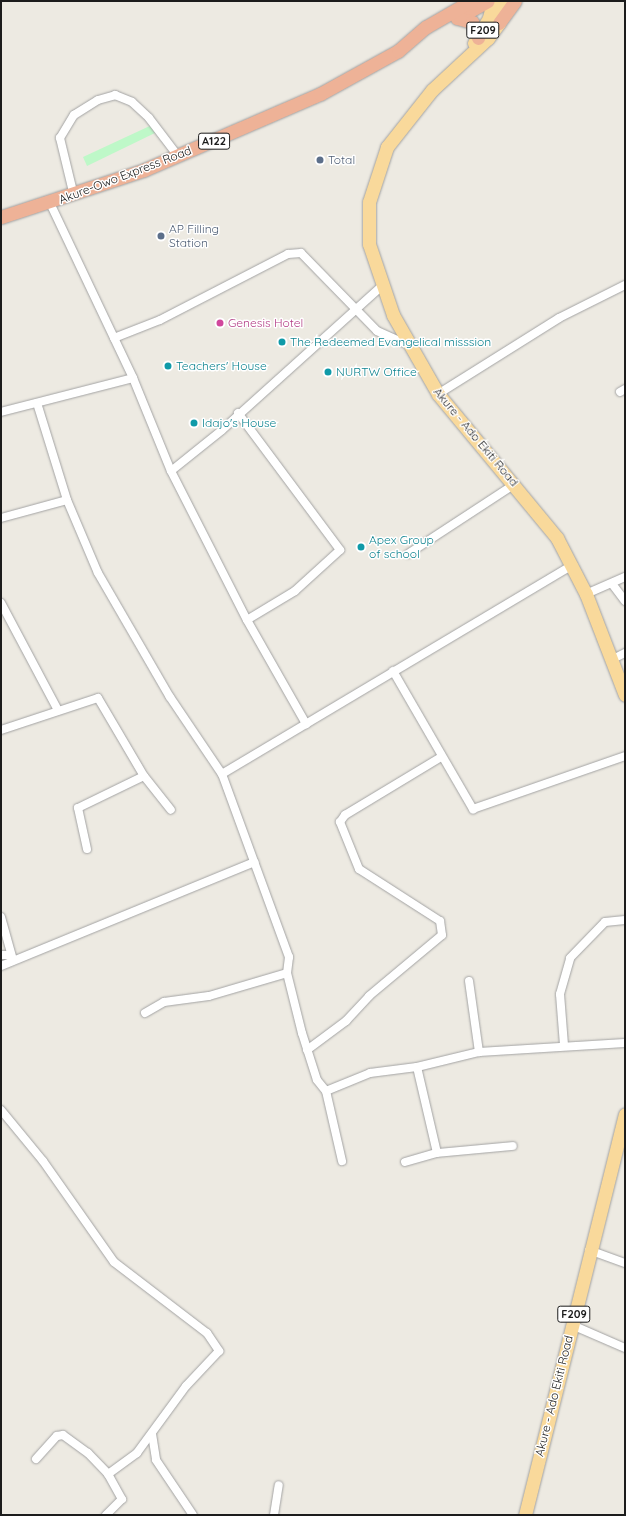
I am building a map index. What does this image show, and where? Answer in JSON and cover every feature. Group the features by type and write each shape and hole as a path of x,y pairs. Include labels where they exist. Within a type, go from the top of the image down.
{"highway":[{"name":"Akure-Owo Express Road","path":"1,217 74,196 178,156 320,94 416,37 471,1"},
{"name":"Akure-Owo Express Road","path":"416,37 488,1"},
{"path":"499,24 515,1"},
{"path":"456,18 472,22 478,38"}],"main road":[{"name":"F209","path":"468,56 478,38 493,1"},
{"name":"F209","path":"499,24 503,1"},
{"name":"Akure - Ado Ekiti Road","path":"499,24 413,111 395,133 379,164 367,218 369,244 381,287 408,345 438,394 515,484 557,538 586,594 625,695"},
{"name":"Akure - Ado Ekiti Road","path":"525,1515 589,1250 625,1114"}],"street":[{"path":"74,196 60,138 74,115 98,100 115,95 132,102 149,118 178,156"},
{"path":"50,203 133,378 171,471 247,620 306,724"},
{"path":"114,338 177,312 288,254 301,253 377,331 408,345"},
{"path":"438,394 559,318 625,285"},
{"path":"171,471 381,287"},
{"path":"1,412 133,378"},
{"path":"37,403 67,500 116,610 222,774 289,957 287,973 317,1080 326,1091 342,1162"},
{"path":"238,413 340,550 295,591 247,620"},
{"path":"408,554 515,484"},
{"path":"1,518 67,500"},
{"path":"222,774 572,565"},
{"path":"586,594 613,584 625,577"},
{"path":"613,584 625,601"},
{"path":"1,603 4,617 58,710"},
{"path":"611,660 625,653"},
{"path":"393,671 441,757 473,809 625,756"},
{"path":"1,730 98,698 144,776 171,810"},
{"path":"308,1050 346,1021 369,996 442,935 440,921 359,869 340,822 345,814 441,757"},
{"path":"87,849 78,808 144,776"},
{"path":"1,966 12,957 255,862"},
{"path":"1,917 12,957"},
{"path":"564,1045 560,994 570,958 605,922 625,920"},
{"path":"1,954 12,957"},
{"path":"145,1013 164,1002 209,996 287,973"},
{"path":"469,981 479,1052"},
{"path":"326,1091 341,1082 370,1073 417,1067 479,1052 564,1045 625,1043"},
{"path":"417,1067 437,1153"},
{"path":"1,1110 43,1161 114,1262 215,1342 219,1351 215,1358 186,1386 137,1453 108,1474"},
{"path":"405,1162 437,1153 513,1146"},
{"path":"589,1250 625,1263"},
{"path":"572,1325 625,1348"},
{"path":"152,1434 156,1460 193,1515"},
{"path":"36,1459 57,1436 63,1435 88,1453 108,1474 122,1499 106,1515"},
{"path":"274,1515 279,1485"}],"green space":[{"path":"154,124 157,132 87,166 83,157"}],"place":[{"name":"Total","path":"320,160"},
{"name":"AP Filling Station","path":"161,236"},
{"name":"Genesis Hotel","path":"220,323"},
{"name":"The Redeemed Evangelical misssion","path":"282,342"},
{"name":"Teachers' House","path":"168,366"},
{"name":"NURTW Office","path":"328,372"},
{"name":"Idajo's House","path":"194,423"},
{"name":"Apex Group of school","path":"361,547"}]}
